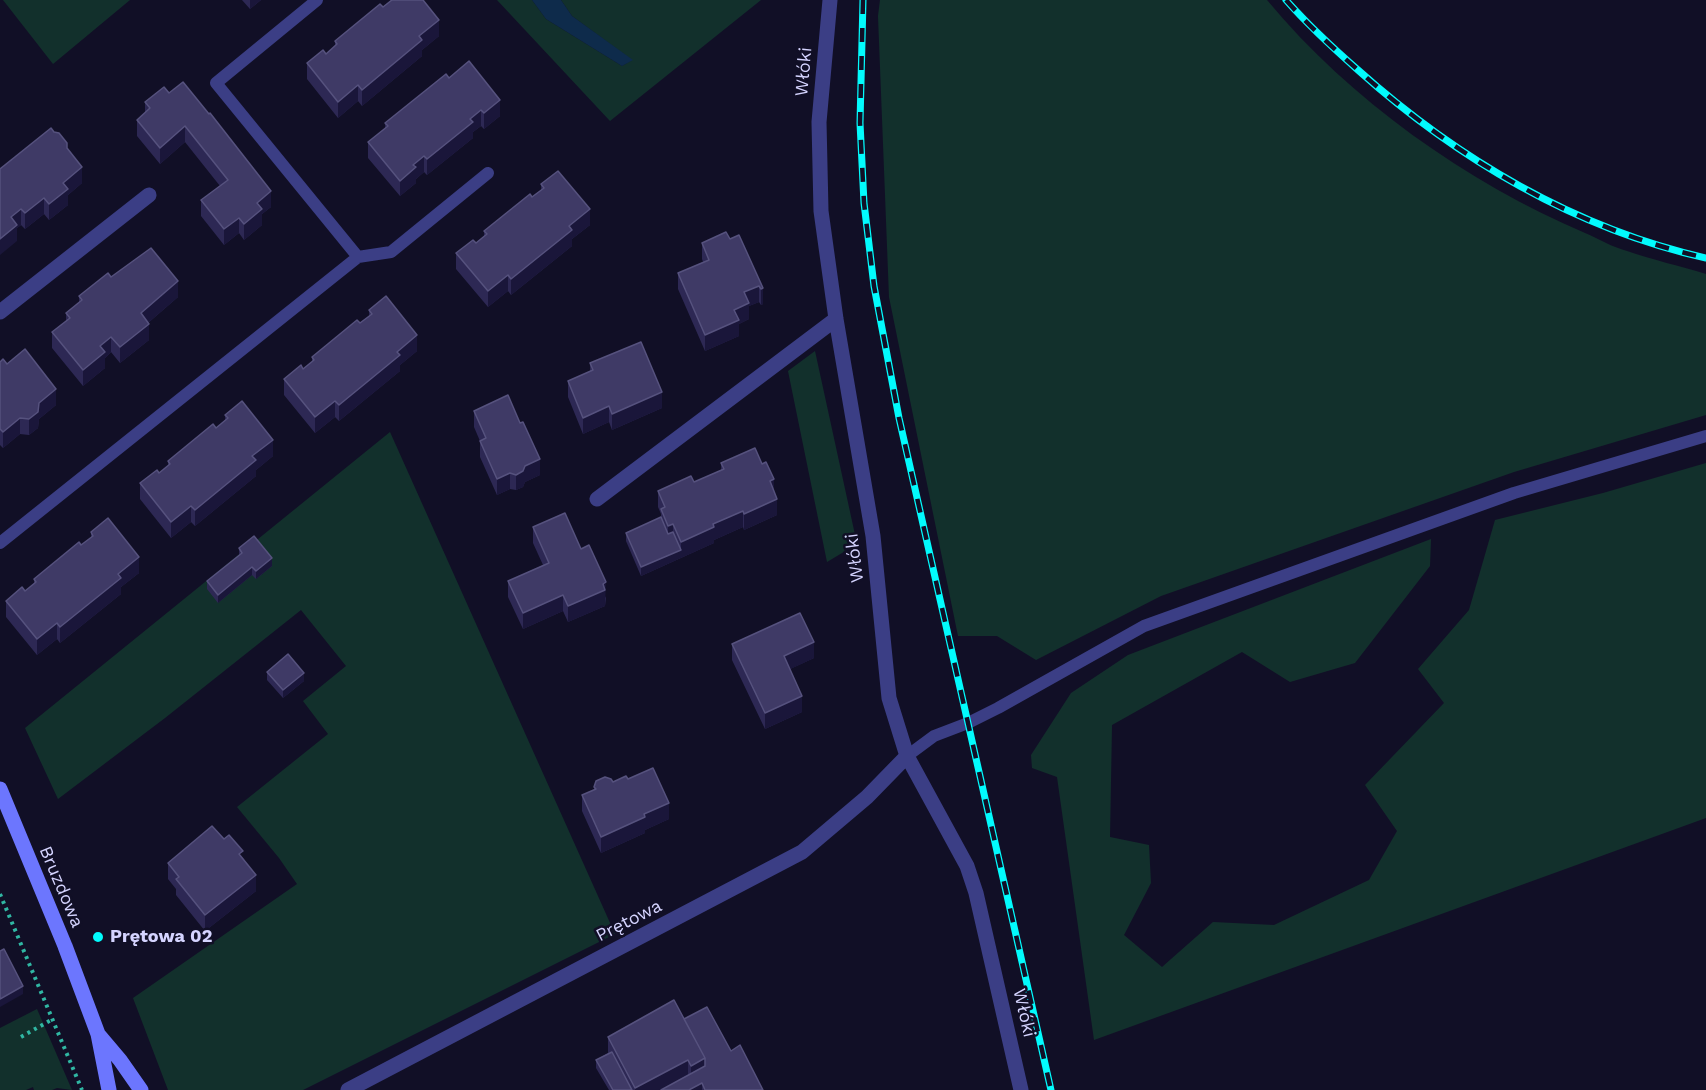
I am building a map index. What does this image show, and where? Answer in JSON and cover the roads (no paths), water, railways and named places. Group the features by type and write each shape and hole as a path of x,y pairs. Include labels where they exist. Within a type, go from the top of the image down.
{"street":[{"name":"Włóki","path":"830,0 819,122 821,211 836,319 873,536 889,698 907,756 967,866 979,905 1022,1090"},
{"path":"0,312 149,195"},
{"path":"597,499 836,319"},
{"name":"Prętowa","path":"348,1090 802,852 867,797 907,756"},
{"name":"Bruzdowa","path":"0,789 65,946 98,1034 109,1090"},
{"name":"Bruzdowa","path":"98,1034 141,1090"}],"lane":[{"path":"317,0 216,83 357,257"},
{"path":"0,543 357,257 391,252 488,172"},
{"path":"907,756 934,736 998,708 1144,626 1514,493 1706,436"}],"water":[{"path":"532,0 561,0 572,16 633,60 622,66 546,19"}],"railway":[{"path":"863,0 860,123 864,203 874,286 899,418 1051,1090"},
{"path":"1286,0 1358,70 1435,132 1477,161 1565,209 1611,229 1706,258"}],"place":[{"name":"Prętowa 02","path":"98,937"}]}
